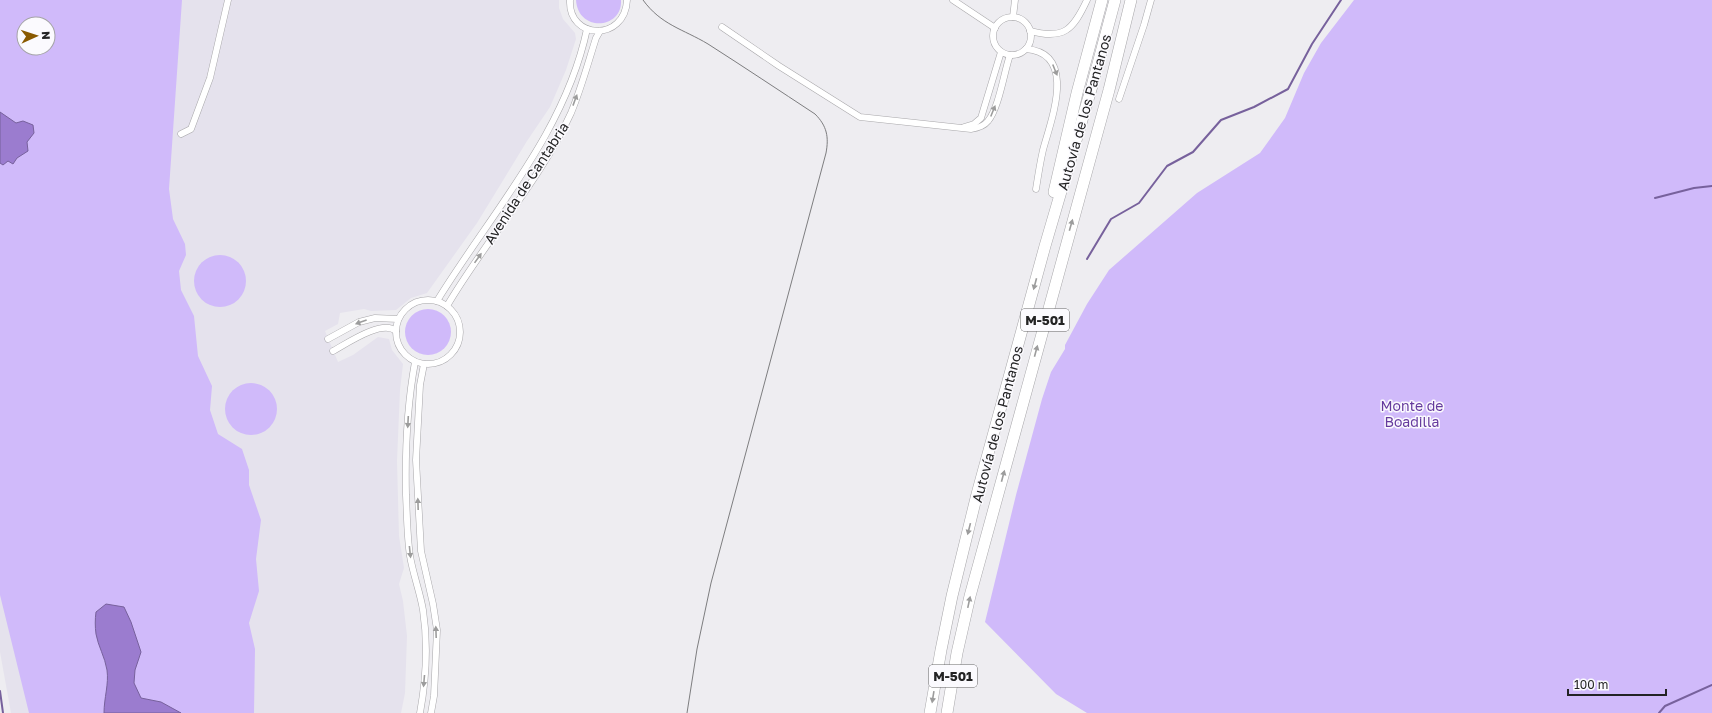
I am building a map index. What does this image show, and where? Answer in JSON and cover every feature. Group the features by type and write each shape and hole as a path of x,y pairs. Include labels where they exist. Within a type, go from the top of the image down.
{"highway":[{"path":"1045,246 1045,232 1062,158 1102,0"},
{"name":"Autovía de los Pantanos","path":"930,713 952,596 977,494 1045,246 1092,86 1115,0"},
{"name":"Autovía de los Pantanos","path":"947,713 972,589 1109,90 1131,0"},
{"path":"955,713 962,654 961,640"}],"street":[{"path":"181,134 191,129 210,78 228,0"},
{"path":"570,0 569,8 575,20 587,29 600,31 615,26 622,18 627,0"},
{"path":"953,0 995,28"},
{"path":"1013,17 1015,0"},
{"path":"1030,31 1044,35 1056,34 1067,30 1078,19 1087,0"},
{"path":"1119,98 1151,0"},
{"path":"1013,17 1026,23 1030,31 1030,40 1026,49 1019,54 1010,55 1001,52 993,39 995,28 1005,19 1013,17"},
{"path":"722,26 786,70 860,117 971,129 980,128 988,122 993,113 1010,55"},
{"name":"Avenida de Cantabria","path":"437,301 544,138 560,109 574,76 587,29"},
{"name":"Avenida de Cantabria","path":"446,306 555,142 571,113 596,38 600,31"},
{"path":"1026,49 1036,50 1044,54 1051,61 1057,76 1058,97 1042,154 1036,189"},
{"path":"963,128 974,124 981,118 1001,52"},
{"path":"427,300 437,301 446,306 455,315 460,327 459,339 455,349 448,357 438,363 424,364 415,362 407,357 401,350 397,340 396,331 398,319 405,309 415,302 427,300"},
{"path":"328,339 360,322 375,318 398,319"},
{"path":"333,351 372,330 388,327 396,331"},
{"path":"415,362 411,384 406,463 407,515 410,556 423,609 425,632 425,667 420,713"},
{"path":"424,364 420,385 416,460 421,551 433,604 437,630 434,696 431,713"}],"shaded area":[{"path":"0,0 559,0 559,8 563,19 575,33 576,39 566,70 550,107 527,141 477,223 427,293 411,298 396,310 371,311 364,309 340,313 338,324 325,331 338,362 353,355 378,337 389,339 392,350 403,364 400,390 397,461 399,536 404,568 399,584 403,601 407,636 405,693 401,713 11,713 0,652"},
{"path":"0,112 16,123 23,121 33,125 34,133 27,142 28,151 17,158 13,164 8,161 3,165 0,163"},
{"path":"106,604 124,607 131,622 141,652 135,670 134,683 141,698 161,702 181,713 104,713 107,670 97,638 95,620 96,612"}],"green space":[{"path":"0,0 182,0 169,189 173,219 185,244 186,255 179,271 181,290 194,316 198,356 212,386 210,410 218,434 242,449 249,470 249,485 261,520 256,559 259,591 249,623 255,649 254,713 29,713 0,595"},
{"path":"576,0 621,0 620,10 615,17 608,21 600,23 592,22 584,18 579,11"},
{"name":"Monte de Boadilla","path":"1354,0 1712,0 1712,713 1087,713 1056,694 985,622 1016,495 1042,399 1051,372 1065,349 1065,345 1087,304 1109,270 1197,193 1260,153 1285,118 1304,73 1321,43"},
{"path":"215,255 225,255 239,262 246,276 246,286 239,300 225,307 215,307 205,303 198,296 194,286 194,276 198,266 205,259"},
{"path":"428,309 441,313 447,319 451,332 447,345 441,351 428,355 415,351 409,345 405,332 409,319 415,313"},
{"path":"246,383 256,383 270,390 277,404 277,414 270,428 256,435 246,435 236,431 229,424 225,414 225,404 229,394 236,387"}],"waterway":[{"path":"1087,259 1111,219 1139,203 1167,166 1193,152 1221,120 1254,107 1288,89 1312,44 1341,0"},
{"path":"1655,198 1694,188 1712,186"},
{"path":"1659,713 1665,706 1712,685"},
{"path":"0,691 3,713"}],"tram line":[{"path":"643,0 665,21 708,44 815,114 825,127 827,137 826,153 711,583 697,649 687,713"}]}
